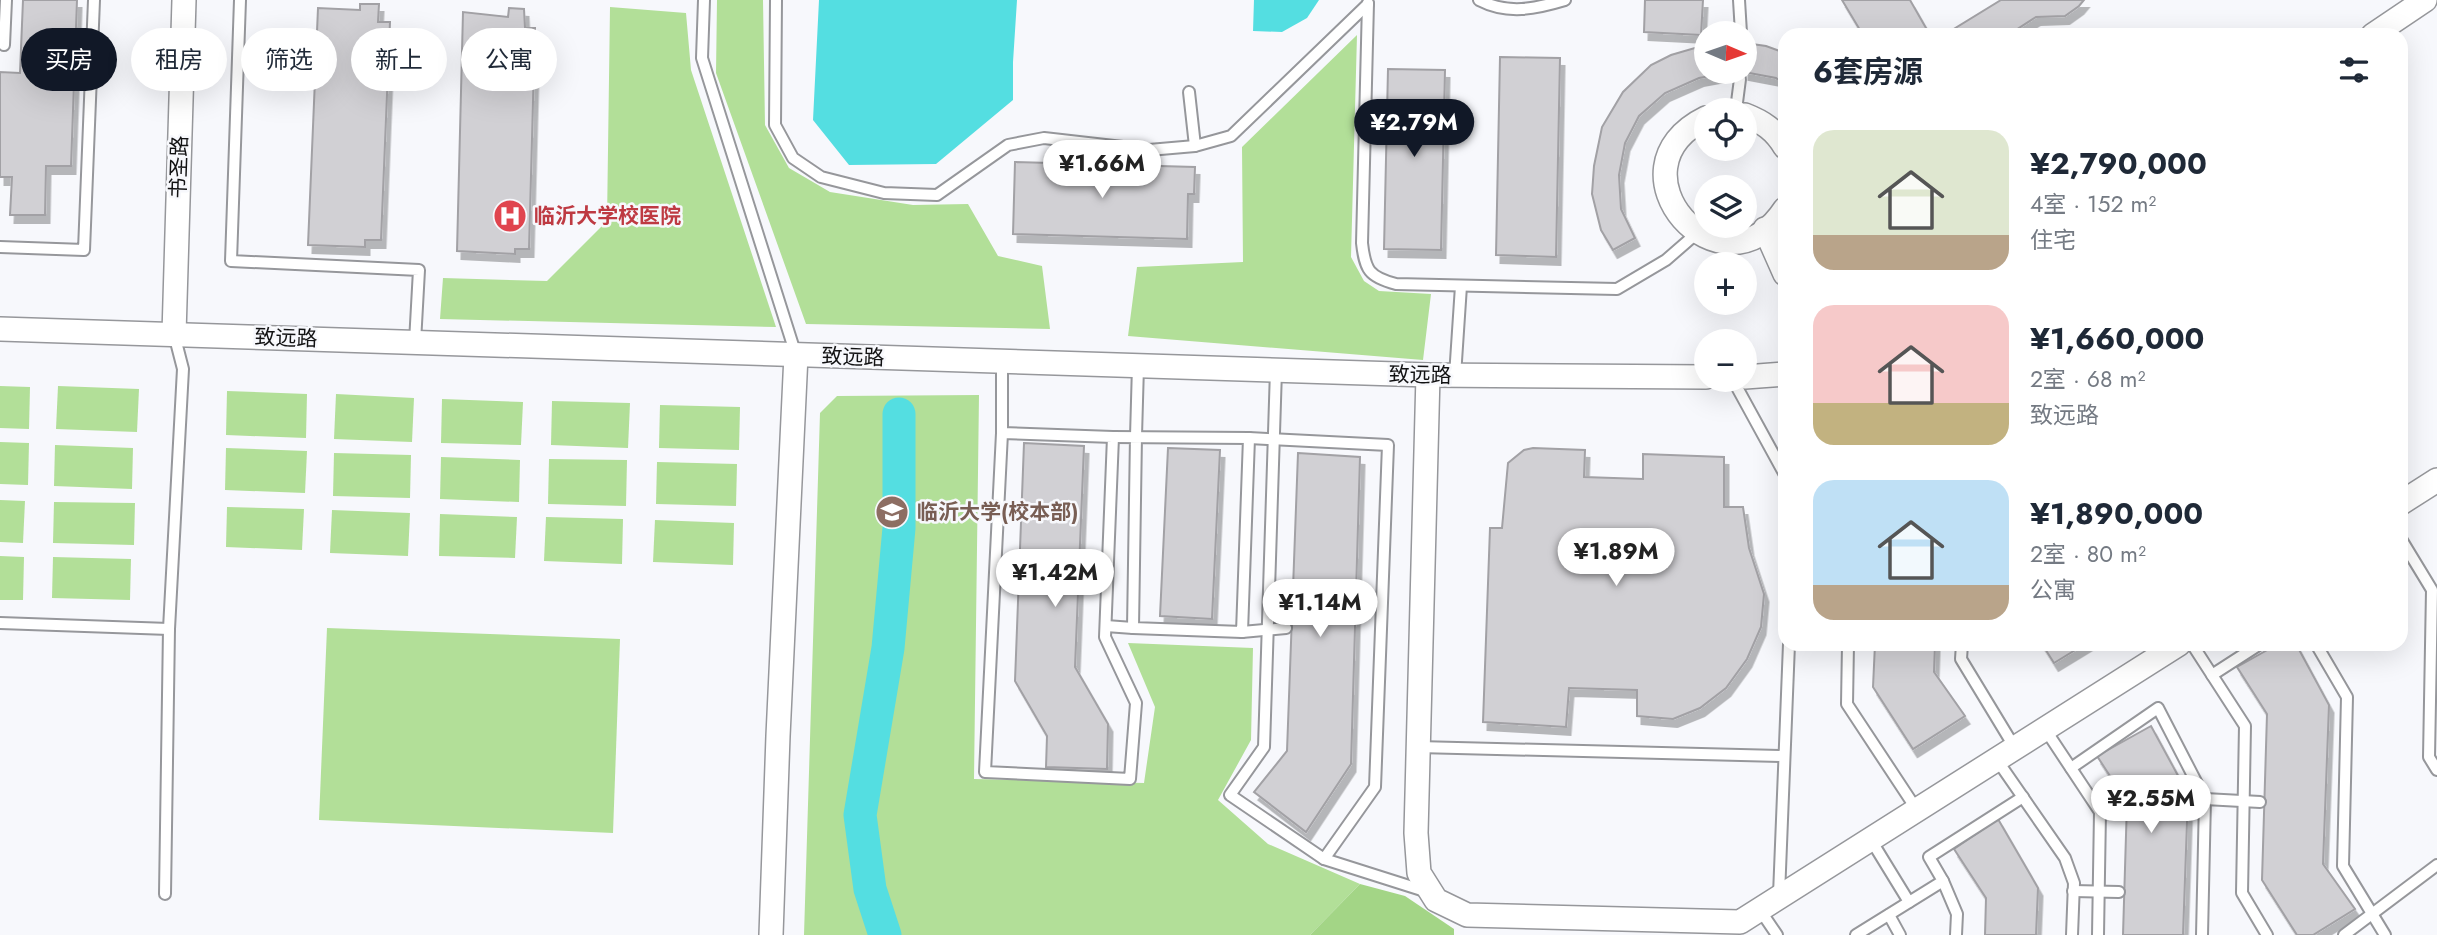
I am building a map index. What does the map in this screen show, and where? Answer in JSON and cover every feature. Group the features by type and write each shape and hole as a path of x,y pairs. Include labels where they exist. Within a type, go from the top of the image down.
{"street":[{"name":"书圣路","path":"174,334 184,0"},
{"path":"2383,28 2425,0"},
{"path":"1757,120 1778,135"},
{"path":"1694,124 1673,147 1668,159 1666,181 1669,199 1682,220 1694,230"},
{"path":"1757,235 1778,219"},
{"path":"1765,229 1778,258"},
{"path":"1710,238 1737,241 1748,238"},
{"name":"致远路","path":"0,329 1455,376 1694,377"},
{"path":"771,935 796,355"},
{"path":"1428,375 1416,833 1419,873 1431,893 1436,900 1467,915 1740,922 2170,651"},
{"path":"1757,376 1778,375"},
{"path":"2408,498 2437,480"}],"lane":[{"path":"4,45 6,0"},
{"path":"0,247 84,250 94,0"},
{"path":"240,0 231,261 419,270 415,342"},
{"path":"704,0 702,58 796,355"},
{"path":"776,0 775,125 793,158 821,177 884,193 937,195 1008,145 1044,138 1149,150 1195,146 1231,136 1368,2"},
{"path":"1479,0 1515,11 1565,0"},
{"path":"1740,0 1741,21"},
{"path":"1368,2 1362,243 1365,265 1377,279 1396,284 1617,289 1666,260 1694,236"},
{"path":"1189,92 1195,146"},
{"path":"1455,376 1461,286"},
{"path":"165,894 169,629 183,369 174,334"},
{"path":"1002,362 1002,433 985,772 1130,779 1136,703 1105,638 1113,437"},
{"path":"1133,628 1138,366"},
{"path":"1276,370 1264,747 1230,795 1324,859 1431,893"},
{"path":"1740,392 1778,462"},
{"path":"1002,433 1249,438 1388,445 1375,787 1324,859"},
{"path":"1242,632 1249,438"},
{"path":"2408,558 2432,590 2429,757 2437,770"},
{"path":"0,623 169,629"},
{"path":"1105,626 1242,632 1286,628"},
{"path":"1777,935 1770,904 1784,756 1789,651"},
{"path":"1848,651 1847,704 1917,810"},
{"path":"1962,651 1961,659 2006,754 2023,797 2065,858 2074,883 2072,935"},
{"path":"2186,651 2212,675 2245,726 2242,893 2267,935"},
{"path":"2212,675 2249,651"},
{"path":"2320,651 2347,697 2343,866 2385,935"},
{"path":"2071,768 2158,708 2205,799 2202,935"},
{"path":"2045,729 2100,812 2098,935"},
{"path":"1418,747 1784,756"},
{"path":"1956,935 1957,914 1929,857 2023,797"},
{"path":"2205,799 2260,802"},
{"path":"1871,840 1909,902"},
{"path":"2344,935 2437,865"},
{"path":"1856,935 1943,881"},
{"path":"2073,891 2119,892"},
{"path":"1889,915 1900,935"}],"green space":[{"path":"717,0 763,0 765,125 789,168 830,192 913,205 968,204 998,256 1042,266 1050,329 806,324 716,73"},
{"path":"610,7 686,13 691,70 776,327 440,319 443,278 547,281 607,221"},
{"path":"1357,35 1351,257 1364,281 1379,291 1431,294 1423,360 1128,336 1137,267 1243,262 1242,147"},
{"path":"0,386 30,387 29,429 0,428"},
{"path":"58,386 139,389 137,432 56,429"},
{"path":"227,391 307,394 306,438 226,435"},
{"path":"336,394 414,398 412,442 334,439"},
{"path":"979,395 974,779 1144,783 1155,707 1128,643 1253,648 1251,740 1218,800 1268,844 1360,884 1310,935 804,935 820,413 837,396"},
{"path":"442,399 523,402 521,445 441,443"},
{"path":"552,401 630,403 628,448 551,445"},
{"path":"660,405 740,407 739,450 659,448"},
{"path":"0,442 29,443 28,485 0,484"},
{"path":"55,445 133,448 132,489 54,486"},
{"path":"226,448 307,451 305,493 225,490"},
{"path":"334,453 411,455 410,498 333,496"},
{"path":"441,457 520,460 519,502 440,499"},
{"path":"549,459 627,460 626,506 548,504"},
{"path":"657,462 737,464 736,506 656,504"},
{"path":"0,500 25,501 23,543 0,542"},
{"path":"54,502 135,503 134,545 53,543"},
{"path":"227,507 304,509 302,550 226,547"},
{"path":"332,510 410,513 408,556 330,553"},
{"path":"440,514 517,517 515,558 439,556"},
{"path":"546,517 623,519 622,564 544,561"},
{"path":"655,520 734,523 733,565 653,562"},
{"path":"0,556 24,557 23,600 0,600"},
{"path":"53,557 131,559 130,600 52,598"},
{"path":"327,628 620,639 613,833 319,820"},
{"path":"1360,884 1405,896 1454,929 1454,935 1310,935"}],"water":[{"path":"819,0 1017,0 1013,100 936,164 849,165 813,120"},
{"path":"1254,0 1319,0 1307,18 1282,32 1253,31"}],"building":[{"path":"23,0 77,0 76,28 22,28"},
{"path":"1645,0 1703,0 1702,21 1694,21 1694,35 1644,32"},
{"path":"1842,0 1910,0 1926,28 1859,28"},
{"path":"2001,0 2084,0 2065,16 2036,17 2019,28 1955,28"},
{"path":"360,4 379,4 378,22 390,22 390,28 351,28 351,91 387,91 381,240 365,240 365,247 308,245 314,91 337,91 337,28 317,28 318,8 360,10"},
{"path":"509,8 524,9 525,28 463,28 463,12 508,17"},
{"path":"1757,45 1778,50 1778,80 1757,74"},
{"path":"1694,48 1694,80 1665,93 1639,116 1625,143 1619,175 1621,209 1635,238 1613,250 1601,230 1592,194 1594,166 1602,127 1623,92 1651,65"},
{"path":"21,49 21,91 74,91 71,166 46,166 45,215 10,215 12,177 0,177 0,72 20,73"},
{"path":"1500,57 1560,58 1556,257 1496,255"},
{"path":"1388,69 1445,70 1441,250 1384,249"},
{"path":"461,91 533,91 529,249 515,249 515,254 457,251"},
{"path":"1015,162 1195,167 1194,194 1188,194 1187,239 1013,234"},
{"path":"1024,443 1084,446 1075,667 1108,724 1107,769 1046,767 1047,736 1015,681"},
{"path":"1168,448 1220,450 1212,619 1160,616"},
{"path":"1524,450 1585,450 1584,477 1643,479 1643,454 1724,457 1724,507 1743,507 1749,548 1764,594 1761,627 1747,659 1726,688 1700,708 1673,719 1637,716 1637,690 1569,688 1566,727 1483,722 1490,528 1502,528 1508,463"},
{"path":"1298,453 1360,457 1351,764 1306,832 1254,792 1287,751"},
{"path":"1875,651 1935,651 1934,672 1965,716 1913,749 1873,687"},
{"path":"2046,651 2074,651 2054,663"},
{"path":"2266,651 2300,651 2329,705 2323,864 2355,909 2313,935 2297,935 2262,880 2267,714 2237,667"},
{"path":"2151,726 2188,794 2183,935 2123,935 2127,802 2097,756"},
{"path":"1998,819 2038,888 2036,935 1985,935 1986,898 1954,849"}],"waterway":[{"path":"885,935 870,889 860,815 888,648 899,528 899,414"}],"place":[{"name":"临沂大学校医院","path":"510,216"},
{"name":"临沂大学(校本部)","path":"892,512"}]}
